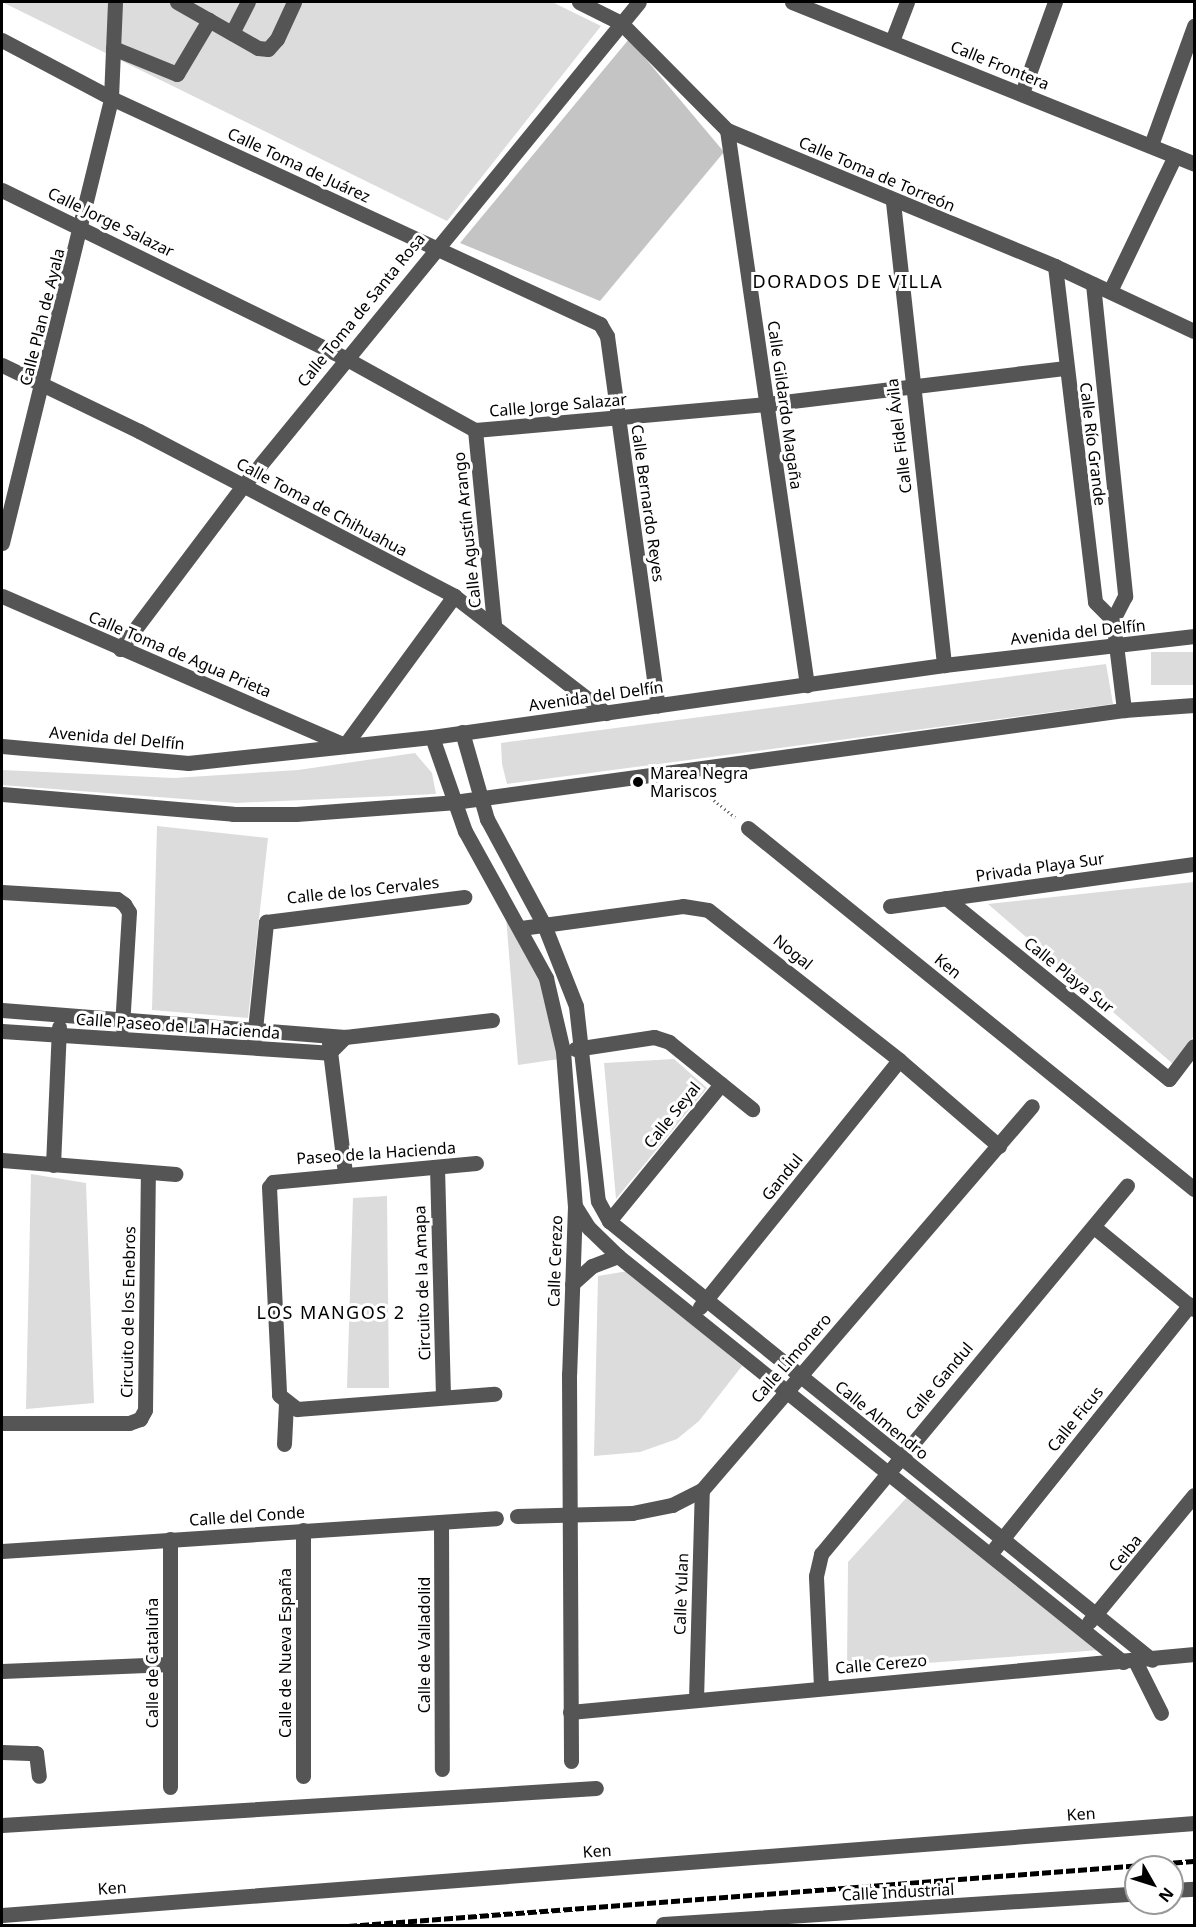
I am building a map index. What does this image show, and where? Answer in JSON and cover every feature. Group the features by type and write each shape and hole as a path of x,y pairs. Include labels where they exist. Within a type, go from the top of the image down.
{"street":[{"name":"Calle Plan de Ayala","path":"2,543 83,227 111,98 115,2"},
{"path":"177,2 193,6 209,20 268,49 277,39 294,2"},
{"path":"232,33 248,2"},
{"name":"Calle Toma de Torreón","path":"579,2 621,23 727,130 893,202 1055,266 1194,331"},
{"name":"Calle Toma de Santa Rosa","path":"120,649 243,486 345,358 639,2"},
{"name":"Calle Frontera","path":"792,2 1194,164"},
{"path":"892,41 907,2"},
{"path":"1022,93 1055,2"},
{"path":"113,48 177,74 209,20"},
{"path":"1151,145 1194,26"},
{"name":"Calle Toma de Juárez","path":"2,40 111,98 586,313"},
{"name":"Calle Gildardo Magaña","path":"727,130 807,685"},
{"path":"1110,291 1175,156"},
{"name":"Calle Jorge Salazar","path":"2,190 83,227 345,358 475,430 767,404 1064,368"},
{"name":"Calle Fidel Ávila","path":"893,202 910,385 944,665"},
{"name":"Calle Río Grande","path":"1055,266 1064,368 1095,602 1113,620"},
{"name":"Calle Río Grande","path":"1093,284 1125,596 1113,620 1125,710"},
{"name":"Calle Bernardo Reyes","path":"586,313 607,336 657,706"},
{"name":"Calle Toma de Chihuahua","path":"2,365 243,486 454,596 606,713"},
{"name":"Calle Agustín Arango","path":"475,430 494,625"},
{"name":"Calle Toma de Agua Prieta","path":"2,596 345,745"},
{"name":"Calle Agustín Arango","path":"345,745 454,596"},
{"name":"Avenida del Delfín","path":"2,746 188,763 432,736 944,665 1116,647 1194,636"},
{"path":"2,794 233,814 454,802 1125,710 1194,705"},
{"path":"462,732 481,798 501,850 544,924 576,1006 583,1047"},
{"path":"432,736 454,802"},
{"name":"Calle Cerezo","path":"454,802 479,858 521,928 546,978 563,1051 576,1206 572,1284 568,1516 571,1761"},
{"name":"Ken","path":"748,828 1194,1190"},
{"name":"Privada Playa Sur","path":"890,906 1194,864"},
{"path":"2,892 117,899 124,904 129,912 122,1039"},
{"name":"Calle de los Cervales","path":"254,1029 266,922 464,897"},
{"name":"Calle Playa Sur","path":"946,898 1169,1079 1194,1046"},
{"name":"Nogal","path":"521,928 682,906 708,910 899,1060 999,1146"},
{"name":"Calle Paseo de La Hacienda","path":"2,1010 345,1037 492,1020"},
{"path":"53,1165 60,1015"},
{"path":"253,1050 254,1029"},
{"name":"Calle Paseo de La Hacienda","path":"2,1031 253,1050 329,1053"},
{"path":"329,1034 329,1053 345,1174"},
{"path":"329,1053 345,1037"},
{"name":"Calle Seyal","path":"563,1051 654,1037 669,1042 722,1084 609,1221"},
{"name":"Calle Almendro","path":"583,1047 598,1201 609,1221 1095,1618 1152,1660"},
{"name":"Gandul","path":"693,1316 899,1060"},
{"path":"722,1084 752,1109"},
{"name":"Calle Limonero","path":"517,1516 632,1513 672,1505 702,1490 1032,1106"},
{"path":"2,1160 175,1174"},
{"name":"Paseo de la Hacienda","path":"286,1403 279,1395 269,1187 278,1178 476,1163"},
{"name":"Circuito de la Amapa","path":"436,1167 443,1397"},
{"name":"Circuito de los Enebros","path":"2,1423 129,1423 140,1419 145,1410 148,1172"},
{"name":"Calle Gandul","path":"821,1687 818,1564 886,1472 1127,1185"},
{"path":"576,1206 589,1228 618,1256 1078,1628 1129,1662 1161,1713"},
{"path":"1094,1227 1192,1307"},
{"path":"572,1284 592,1266 618,1256"},
{"name":"Calle Ficus","path":"990,1556 1000,1540 1192,1307"},
{"path":"284,1444 286,1403 297,1409 494,1394"},
{"name":"Calle Yulan","path":"696,1699 702,1490"},
{"name":"Ceiba","path":"1078,1628 1095,1618 1194,1495"},
{"name":"Calle del Conde","path":"2,1551 496,1518"},
{"name":"Calle de Valladolid","path":"441,1522 442,1769"},
{"name":"Calle de Nueva España","path":"303,1530 303,1776"},
{"name":"Calle de Cataluña","path":"170,1539 170,1786"},
{"name":"Calle Cerezo","path":"570,1712 821,1687 1152,1660 1194,1654"},
{"path":"2,1671 170,1664"},
{"path":"2,1752 36,1753 39,1776"},
{"path":"2,1826 596,1788"},
{"name":"Ken","path":"2,1915 1194,1823"},
{"name":"Calle Industrial","path":"663,1924 1124,1894"}],"path":[{"path":"678,771 748,828"}],"shaded area":[{"path":"2,2 552,2 601,26 447,221"},
{"path":"1151,652 1194,652 1194,685 1151,685"},
{"path":"1106,664 1113,704 507,784 502,764 501,743"},
{"path":"415,753 432,773 436,794 236,803 2,785 2,770 174,778 298,770"},
{"path":"157,826 268,838 248,1018 152,1010"},
{"path":"1194,882 1194,1036 1173,1064 988,904"},
{"path":"506,917 553,1006 559,1059 518,1065"},
{"path":"674,1059 707,1088 616,1199 604,1063"},
{"path":"31,1174 86,1183 94,1403 26,1409"},
{"path":"387,1196 389,1388 347,1388 353,1198"},
{"path":"628,1271 742,1366 699,1421 677,1439 640,1452 594,1456 598,1276"},
{"path":"908,1496 1100,1650 847,1669 848,1562"}],"building":[{"path":"629,39 724,152 600,301 460,243"}],"railway":[{"path":"348,1926 1194,1861"}],"place":[{"name":"Marea Negra Mariscos","path":"638,782"}],"district":[{"name":"DORADOS DE VILLA","path":"848,281"},
{"name":"LOS MANGOS 2","path":"331,1312"}]}
